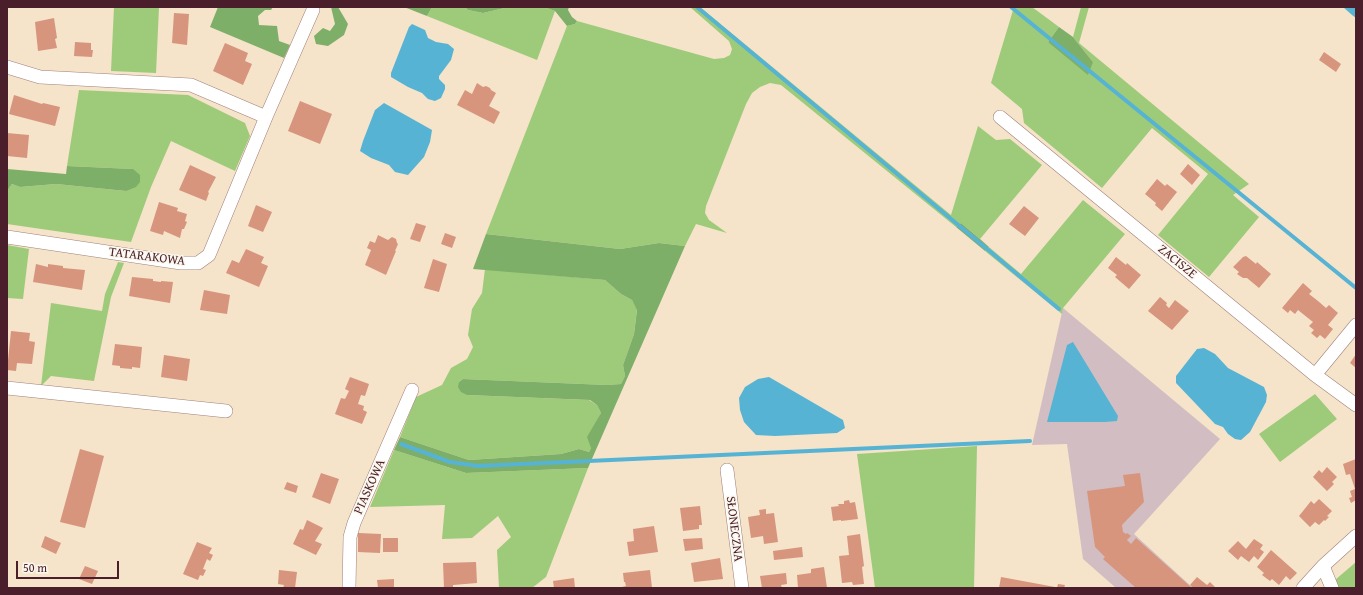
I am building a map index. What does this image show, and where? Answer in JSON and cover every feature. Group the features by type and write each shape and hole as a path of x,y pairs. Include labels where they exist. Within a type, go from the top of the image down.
{"street":[{"name":"TATARAKOWA","path":"7,237 180,263 198,263 209,255 266,117 313,10"},
{"path":"7,67 40,78 191,85 266,117"},
{"name":"ZACISZE","path":"1000,117 1315,375 1356,405"},
{"path":"1315,375 1356,325"},
{"path":"7,388 226,412"},
{"name":"PIASKOWA","path":"349,588 350,537 354,523 412,390"},
{"name":"SŁONECZNA","path":"727,470 742,588"},
{"path":"1304,588 1323,566 1356,536"},
{"path":"1323,566 1332,588"}],"shaded area":[{"path":"1063,308 1220,439 1134,534 1193,588 1116,588 1083,559 1067,444 1032,445"}],"green space":[{"path":"114,7 159,7 156,73 111,71"},
{"path":"218,7 273,7 271,10 265,10 258,16 259,25 277,26 279,41 290,45 284,58 210,27"},
{"path":"331,7 338,7 348,24 344,35 328,46 316,44 314,36 323,28 330,31 335,24"},
{"path":"404,7 432,7 427,16"},
{"path":"432,7 465,7 468,10 483,13 509,7 544,7 555,11 537,60 427,16"},
{"path":"465,7 509,7 483,13 468,10"},
{"path":"544,7 569,7 568,10 572,17 577,21 575,24 567,26 555,11"},
{"path":"690,7 700,7 951,215 978,126 996,140 1010,139 1042,165 980,239 961,223 956,227 781,85 770,83 760,87 752,93 746,104 706,206 705,213 709,220 727,233 696,224 685,246 659,243 620,249 486,234 567,26 575,24 577,21 714,59 724,58 730,55 732,49 729,41"},
{"path":"1014,7 1032,7 1059,27 1048,42 1093,62 1073,37 1081,7 1089,7 1079,43 1249,184 1233,195 1259,217 1209,277 1158,235 1208,174 1152,128 1102,188 1024,123 1022,109 991,83"},
{"path":"1059,27 1073,37 1093,62 1088,75 1048,42"},
{"path":"79,90 188,95 245,123 250,136 235,171 171,141 151,187 131,242 7,224 7,191 12,184 20,187 56,184 126,191 133,169 67,166"},
{"path":"67,166 133,169 140,175 140,182 136,187 126,191 56,184 20,187 12,184 7,191 7,169 66,174"},
{"path":"1083,200 1125,234 1063,308 1062,314 985,251 989,247 1021,274"},
{"path":"961,223 989,247 985,251 956,227"},
{"path":"486,234 620,249 659,243 685,246 588,468 466,473 394,450 400,437 469,460 561,454 579,449 589,452 591,448 587,437 601,413 597,405 590,400 467,395 461,392 458,387 459,382 463,379 607,385 621,384 625,376 623,365 634,334 637,310 632,300 621,294 605,280 473,269"},
{"path":"7,245 29,249 23,299 7,298"},
{"path":"118,262 124,263 111,297 94,381 51,376 41,386 51,303 102,311 105,294"},
{"path":"485,269 605,280 621,294 632,300 637,309 634,334 623,365 625,376 621,384 607,385 463,379 459,382 467,395 589,400 597,405 601,413 596,424 589,452 579,449 561,454 469,460 400,437 416,397 442,385 451,368 467,359 473,347 468,335 472,309 482,293"},
{"path":"1315,394 1337,419 1280,462 1259,434"},
{"path":"977,446 974,588 875,588 857,454"},
{"path":"394,450 466,473 588,468 546,577 532,588 499,588 497,550 511,537 498,516 472,538 442,539 445,505 370,507"},
{"path":"1356,562 1356,588 1339,588 1335,580"}],"water":[{"path":"1343,7 1356,7 1356,18 1352,15"},
{"path":"412,24 425,30 428,38 436,42 448,44 454,49 451,60 439,76 439,79 445,85 445,89 441,98 435,101 428,99 422,93 391,77 391,73 409,27"},
{"path":"384,103 432,130 430,142 424,157 408,175 395,172 389,165 371,158 360,151 375,110"},
{"path":"1073,342 1118,416 1117,421 1047,422 1067,345"},
{"path":"1204,348 1215,354 1228,368 1264,387 1267,395 1266,402 1250,432 1241,440 1235,439 1228,434 1223,427 1215,424 1176,383 1176,376 1197,349"},
{"path":"769,377 843,420 845,428 837,433 775,436 756,435 744,422 740,410 739,398 745,387 758,379"}],"building":[{"path":"174,13 189,14 187,45 172,43"},
{"path":"54,18 57,48 38,51 35,22"},
{"path":"75,42 91,43 91,50 93,50 92,57 74,56"},
{"path":"225,43 248,53 245,61 252,64 243,85 213,71"},
{"path":"1324,52 1341,64 1336,72 1319,60"},
{"path":"477,83 483,87 486,86 490,88 496,93 489,106 500,112 494,124 457,105 465,90 472,94"},
{"path":"14,95 42,104 60,107 55,126 9,114"},
{"path":"300,101 332,114 320,144 288,131"},
{"path":"7,133 29,135 27,158 7,156"},
{"path":"1188,164 1200,175 1192,185 1180,174"},
{"path":"190,165 216,177 208,192 206,201 179,190"},
{"path":"1157,179 1165,186 1167,184 1177,192 1162,211 1155,205 1156,203 1145,194"},
{"path":"159,202 178,208 177,211 187,214 185,221 187,222 184,229 182,229 180,238 164,231 163,235 150,231"},
{"path":"256,205 272,212 263,232 248,226"},
{"path":"1024,206 1039,218 1025,236 1009,224"},
{"path":"416,223 426,226 420,242 410,239"},
{"path":"445,233 456,237 452,248 441,244"},
{"path":"378,235 388,240 392,237 396,239 398,244 386,275 365,265 371,250 367,248 370,241 375,243"},
{"path":"246,249 264,257 261,263 268,266 259,287 226,273 232,260 239,263"},
{"path":"1246,256 1256,264 1257,262 1271,274 1259,288 1247,278 1243,278 1237,274 1239,272 1233,267"},
{"path":"1116,257 1126,265 1127,263 1141,275 1129,289 1115,277 1117,275 1108,268"},
{"path":"433,259 447,264 439,292 424,288"},
{"path":"36,264 48,267 48,264 63,266 63,268 85,270 82,290 33,282"},
{"path":"132,277 153,279 153,281 161,282 173,282 170,303 129,296"},
{"path":"1303,283 1312,291 1309,294 1326,308 1329,305 1338,313 1328,325 1333,329 1325,339 1320,335 1317,338 1311,333 1314,330 1309,326 1313,322 1298,310 1295,314 1290,310 1288,313 1282,308"},
{"path":"204,290 230,295 227,314 200,310"},
{"path":"1160,297 1167,303 1166,305 1169,308 1175,300 1189,311 1172,330 1148,311"},
{"path":"11,331 30,333 29,341 35,342 32,364 17,363 16,371 7,370"},
{"path":"115,344 142,347 140,368 120,368 120,366 112,365"},
{"path":"1356,354 1356,368 1350,363"},
{"path":"164,355 190,359 187,381 161,377"},
{"path":"350,377 369,384 365,396 361,395 358,404 364,406 363,410 367,412 362,424 335,414 341,398 345,399 349,391 345,389"},
{"path":"80,449 104,456 85,528 60,522"},
{"path":"1356,459 1356,500 1351,503 1349,498 1352,497 1350,491 1355,489 1350,474 1346,475 1343,464"},
{"path":"1327,467 1337,477 1332,482 1334,484 1327,491 1313,477 1319,470 1322,473"},
{"path":"321,473 339,479 330,504 312,497"},
{"path":"1140,473 1144,502 1122,525 1123,532 1131,536 1127,540 1131,544 1136,538 1192,588 1136,588 1103,559 1105,557 1095,547 1087,491 1125,486 1123,475"},
{"path":"287,482 298,486 296,493 284,489"},
{"path":"1319,499 1332,511 1327,516 1329,517 1325,521 1324,520 1319,525 1315,522 1310,527 1299,516 1311,501 1314,504"},
{"path":"849,500 850,503 855,502 858,519 833,521 831,507 839,506 838,504 844,504 844,501"},
{"path":"700,506 702,525 699,525 699,529 683,531 680,508"},
{"path":"766,509 766,514 774,513 778,542 764,544 763,536 751,538 748,517 760,515 759,510"},
{"path":"307,520 323,528 315,541 322,544 316,555 293,544 300,529 303,530"},
{"path":"654,526 658,552 629,556 627,542 634,541 633,529"},
{"path":"358,533 381,534 380,553 358,552"},
{"path":"860,534 864,566 862,567 864,584 853,585 852,582 842,583 839,556 849,555 847,536"},
{"path":"45,536 61,543 56,554 41,547"},
{"path":"383,538 398,538 398,552 383,552"},
{"path":"702,538 703,549 685,551 683,539"},
{"path":"1254,539 1263,545 1260,549 1264,552 1258,560 1254,556 1249,562 1241,556 1238,560 1228,551 1238,541 1246,549"},
{"path":"197,542 212,548 209,553 213,555 210,561 207,559 203,569 206,570 203,576 200,575 198,580 183,574"},
{"path":"802,547 803,557 774,560 773,551"},
{"path":"1271,550 1297,573 1290,580 1286,576 1279,585 1272,579 1270,581 1262,575 1264,573 1257,567"},
{"path":"720,558 723,579 694,582 691,563"},
{"path":"476,562 477,583 453,585 453,587 444,588 443,563"},
{"path":"85,566 98,571 92,584 79,579"},
{"path":"824,567 827,588 798,588 797,575 811,573 811,569"},
{"path":"279,570 297,572 295,588 283,588 284,585 278,584"},
{"path":"650,570 652,588 618,588 626,586 623,573"},
{"path":"786,573 787,584 781,585 782,588 762,588 760,576"},
{"path":"1001,577 1055,587 1055,588 999,588"},
{"path":"1197,577 1207,585 1210,582 1216,588 1193,588 1190,585"},
{"path":"574,578 575,588 554,588 553,581"},
{"path":"394,579 394,588 378,588 377,580"},
{"path":"1058,584 1065,585 1064,588 1057,588"}],"waterway":[{"path":"697,7 1059,309"},
{"path":"1011,7 1356,288"},
{"path":"401,444 450,462 478,466 1030,441"}]}
